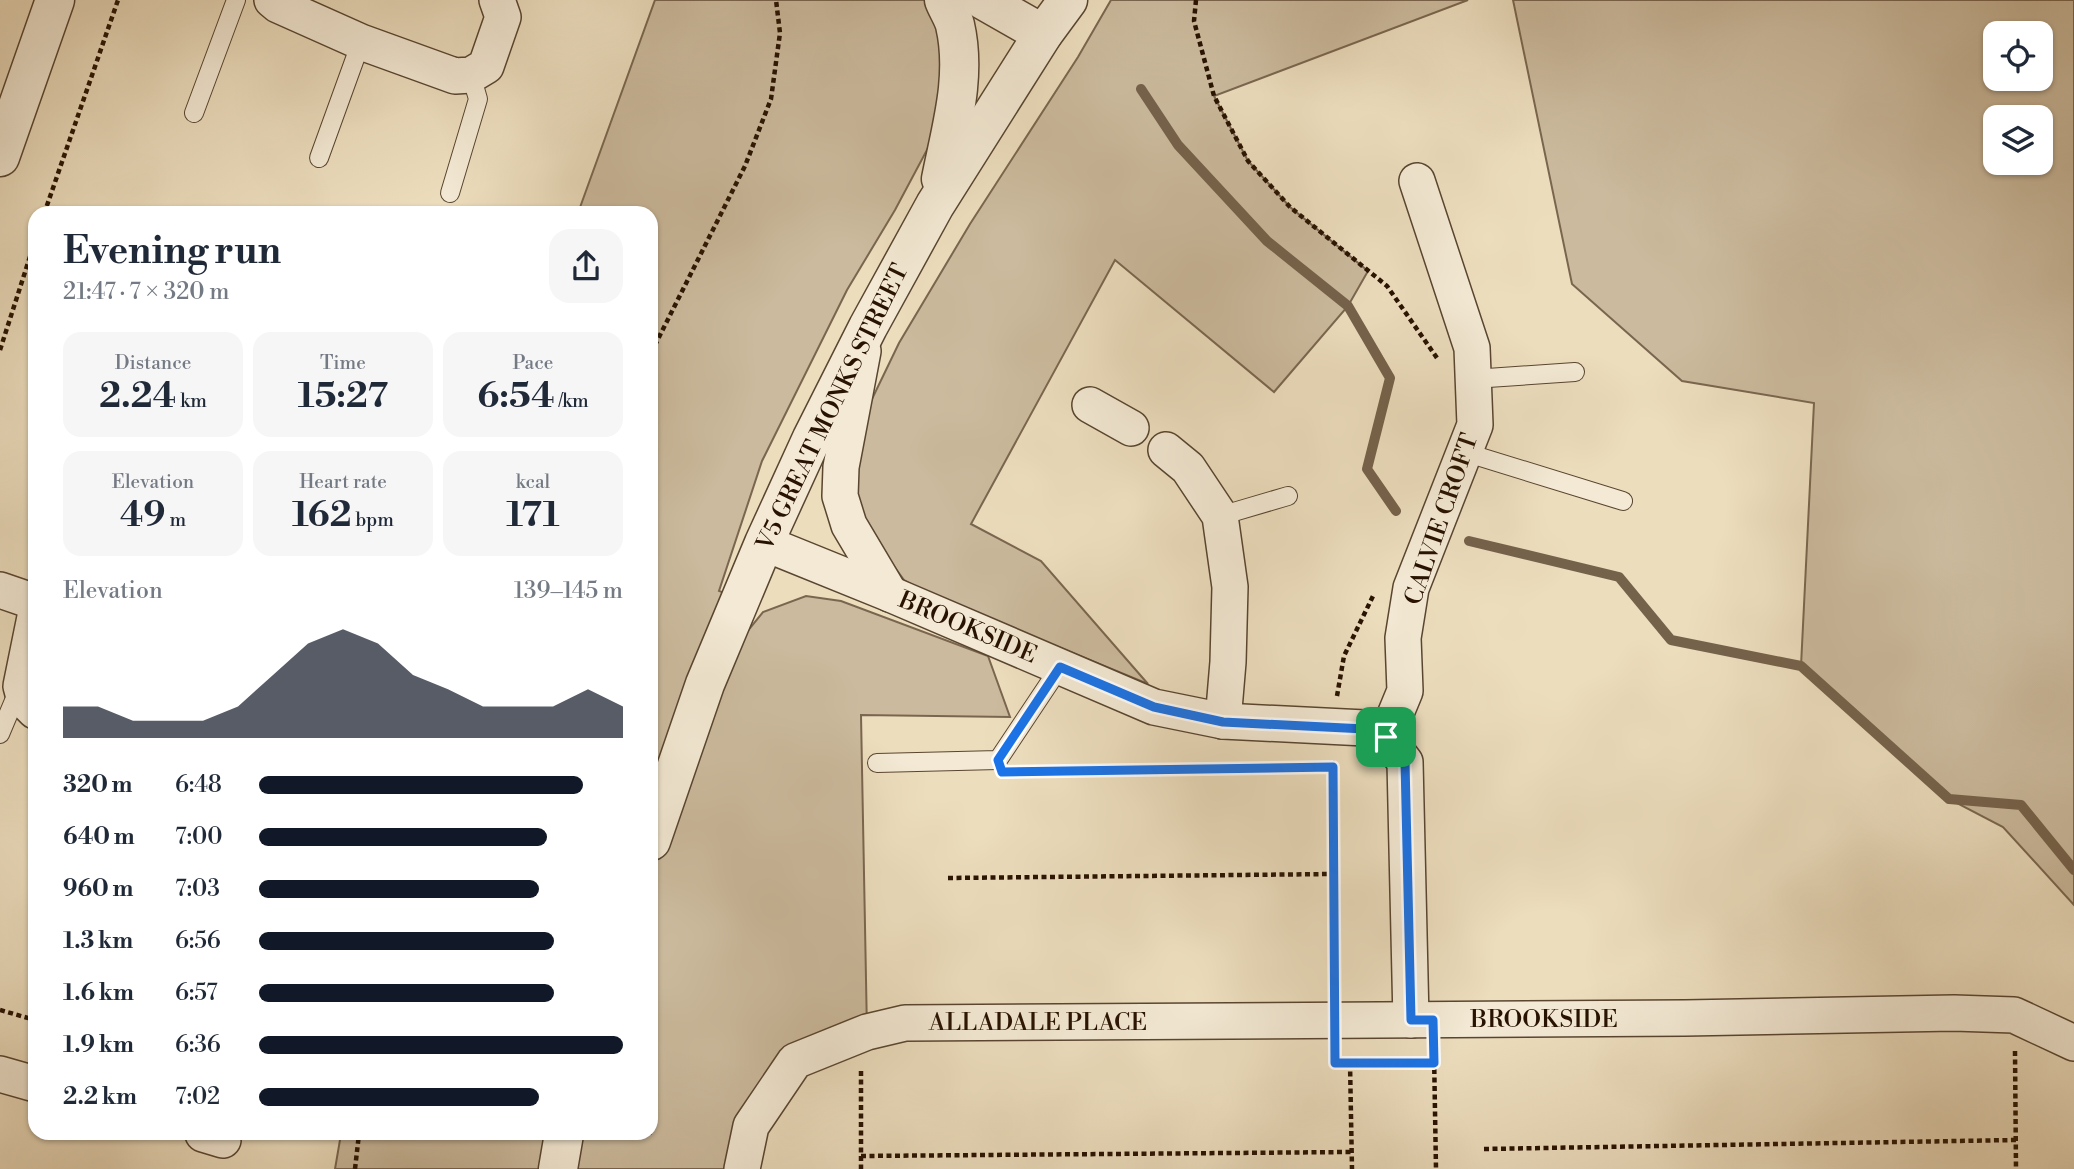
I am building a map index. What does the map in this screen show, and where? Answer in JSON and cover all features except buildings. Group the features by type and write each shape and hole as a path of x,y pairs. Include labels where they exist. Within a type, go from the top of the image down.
{"street":[{"path":"0,157 55,0"},
{"path":"271,0 361,42 455,76 471,75 486,66 503,17 498,1"},
{"path":"935,205 957,100 960,63 955,23 944,0"},
{"path":"983,0 1042,34"},
{"name":"V5 GREAT MONKS STREET","path":"658,821 705,684 811,438 935,205 1042,34 1068,0"},
{"name":"CALVIE CROFT","path":"1386,737 1405,691 1404,638 1411,588 1475,425 1457,374 1472,348 1417,181"},
{"path":"868,327 841,467 840,496 849,526 890,594"},
{"path":"1090,405 1131,428"},
{"path":"1166,450 1188,468 1220,516 1230,587 1223,722"},
{"name":"BROOKSIDE","path":"764,543 1154,707 1223,722 1365,729 1386,737"},
{"path":"0,590 28,600"},
{"path":"1386,737 1405,762 1422,1020"},
{"name":"BROOKSIDE","path":"1422,1020 1954,1013 2014,1015 2074,1043"},
{"name":"ALLADALE PLACE","path":"742,1169 751,1126 794,1061 860,1035 905,1023 1422,1020"},
{"path":"0,1074 28,1082"},
{"path":"558,1169 563,1140"}],"lane":[{"path":"194,113 236,0"},
{"path":"320,158 361,42"},
{"path":"450,192 478,99 471,75"},
{"path":"1457,374 1575,372"},
{"path":"1464,452 1623,501"},
{"path":"1220,516 1288,496"},
{"path":"877,763 998,760 1060,667"},
{"path":"0,734 28,698"}],"path":[{"path":"47,206 118,0"},
{"path":"658,339 745,166 771,99 780,33 776,0"},
{"path":"1196,0 1195,21 1214,96 1248,161 1290,207 1387,286 1436,357 1457,374"},
{"path":"0,350 28,263"},
{"path":"1374,595 1344,656 1331,726 1335,1063 1434,1063"},
{"path":"998,760 1002,772 1333,767"},
{"path":"948,878 1334,874"},
{"path":"0,1010 28,1018"},
{"path":"2014,1015 2016,1169"},
{"path":"1422,1020 1434,1063 1436,1169"},
{"path":"860,1035 861,1169"},
{"path":"1350,1063 1352,1169"},
{"path":"355,1169 358,1140"},
{"path":"1484,1149 2016,1140"},
{"path":"861,1156 1351,1152"}],"shaded area":[{"path":"655,0 944,0 955,23 936,133 895,210 847,290 762,461 719,591 740,599 707,681 763,612 806,596 841,601 988,656 1010,717 861,715 867,1032 795,1062 742,1169 335,1169 340,1140 658,1140 658,206 581,206"},
{"path":"1111,0 1468,0 1214,96 1248,161 1290,207 1368,271 1348,306 1274,392 1115,260 971,524 1041,561 1148,684 925,592 904,580 860,520 852,491 858,428 899,343 970,224 1078,57"},
{"path":"1513,0 2074,0 2074,905 2003,827 1949,799 1801,666 1814,403 1682,381 1572,284"}],"waterway":[{"path":"1141,89 1178,145 1267,241 1348,306 1390,378 1367,469 1396,511"},
{"path":"1469,541 1619,577 1671,640 1801,666 1949,799 2021,805 2074,870"}],"route":[{"path":"1060,667 1154,707 1223,722 1365,729 1386,737 1405,762 1411,1020 1433,1020 1434,1063 1335,1063 1333,767 1002,772 998,760 1060,667"}]}
